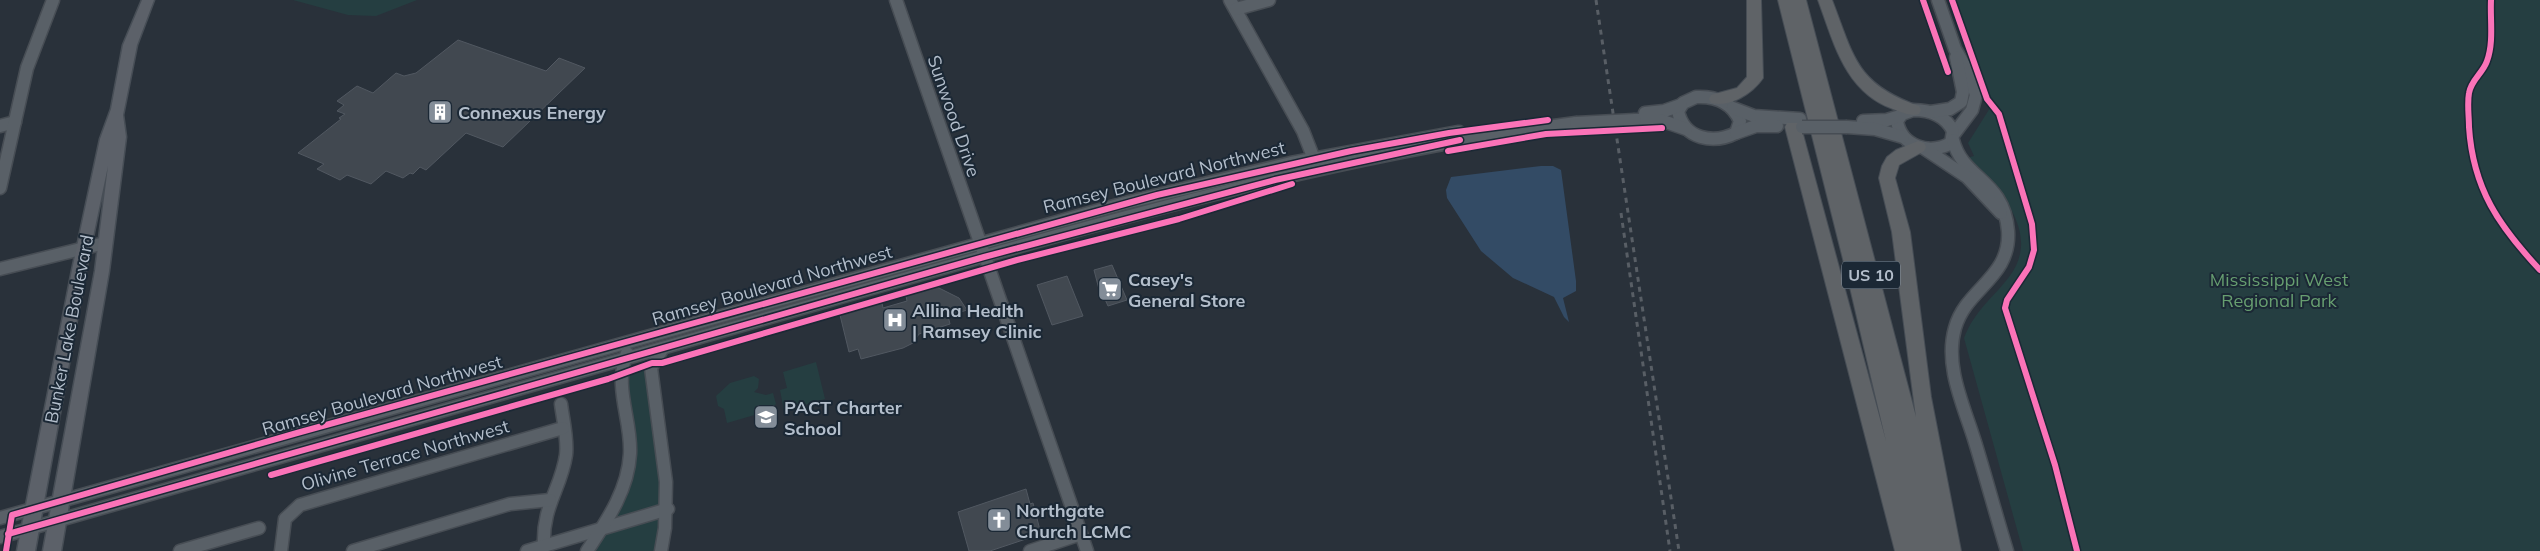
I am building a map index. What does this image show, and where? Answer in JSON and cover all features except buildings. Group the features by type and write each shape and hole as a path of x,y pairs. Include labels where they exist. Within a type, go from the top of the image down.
{"highway":[{"path":"1717,99 1742,92 1755,78 1754,0"},
{"name":"US 10","path":"1785,0 1857,280 1921,551"},
{"name":"US 10","path":"1798,0 1871,272 1940,551"},
{"path":"1825,0 1846,56 1859,79 1882,99 1906,113"},
{"path":"1798,124 1905,551"},
{"path":"1921,147 1904,152 1893,160 1887,171 1887,178 1901,232 1922,397 1951,551"}],"main road":[{"name":"Bunker Lake Boulevard","path":"26,551 84,248 107,139 118,109 130,45 148,0"},
{"name":"Bunker Lake Boulevard","path":"52,551 105,244 119,137 118,109"}],"street":[{"path":"0,188 30,54 41,23 53,0"},
{"name":"Sunwood Drive","path":"896,0 1087,551"},
{"path":"1269,0 1233,5 1299,123 1314,159"},
{"path":"1798,124 1754,116 1717,99 1696,97 1681,105 1678,118 1686,129 1694,135 1710,140 1725,138 1760,126 1846,124 1880,121 1906,113 1931,112 1957,106 1964,97 1955,49 1938,0"},
{"path":"1921,147 1942,148 1953,138 1972,110 1976,95 1970,75 1955,49"},
{"name":"Ramsey Boulevard Northwest","path":"0,518 980,242 1230,176 1439,135 1576,120 1635,117 1664,111 1681,105"},
{"path":"1733,108 1740,121 1736,133"},
{"path":"1931,112 1947,122 1959,156 1996,193 2002,203 2005,219 2008,243 2003,263 1998,273 1965,306 1955,326 1952,342 1957,381 2007,551"},
{"path":"1903,137 1897,127 1906,113"},
{"name":"Ramsey Boulevard Northwest","path":"1635,117 1660,120 1686,129"},
{"name":"Ramsey Boulevard Northwest","path":"0,536 984,257 1194,200 1322,169 1484,135 1576,120"},
{"path":"0,126 15,122"},
{"path":"1846,124 1875,129 1903,137 1948,162 1970,178 2005,219"},
{"path":"0,269 105,244"},
{"path":"587,551 616,507 630,454 630,439 621,374 623,360 630,349 638,345 788,303 802,292"},
{"path":"661,551 668,508 667,483 651,368 655,359 664,348"},
{"path":"544,546 542,529 566,454 561,404"},
{"name":"Olivine Terrace Northwest","path":"281,545 283,521 288,512 300,505 563,428"},
{"path":"353,551 377,548 510,504 550,500"},
{"path":"527,551 668,508"},
{"path":"180,551 259,528"},
{"path":"1030,551 1081,534"}],"green space":[{"path":"293,0 417,0 376,16 348,15"},
{"name":"Mississippi West Regional Park","path":"1955,0 2540,0 2540,551 2023,551 1964,338 1973,320 2009,277 2018,260 2021,244 2019,227 2003,196 1966,158 1974,156 1968,143 1990,108 1991,100"},
{"path":"643,361 648,362 660,480 659,527 656,551 592,551 629,481 627,377 630,368"},
{"path":"816,362 825,399 784,411 780,390 787,388 783,372"},
{"path":"754,376 759,379 758,388 754,392 766,395 773,393 776,404 768,411 727,423 724,409 718,406 716,396 730,383"}],"water":[{"path":"1553,166 1561,170 1576,281 1576,291 1563,298 1569,322 1564,317 1554,297 1513,278 1481,251 1447,198 1446,190 1451,177"}],"railway":[{"path":"1596,0 1679,551"},
{"path":"1621,213 1670,551"}],"cycle path":[{"path":"1923,0 1948,72"},
{"path":"1952,0 1987,99 1999,114 2032,224 2034,250 2029,267 2023,279 2007,300 2005,308 2055,465 2077,551"},
{"path":"2491,0 2489,52 2484,68 2472,83 2468,99 2470,144 2480,185 2488,202 2510,236 2540,270"},
{"path":"6,551 12,515 297,433 1060,220 1157,195 1254,171 1351,151 1449,133 1548,120"},
{"path":"1448,151 1546,134 1662,128"},
{"path":"8,534 984,257 1275,180 1460,140"},
{"path":"271,475 608,379 652,363 662,363 1017,260 1179,219 1292,184"}],"place":[{"name":"Connexus Energy","path":"440,112"},
{"name":"Casey's General Store","path":"1110,289"},
{"name":"Allina Health | Ramsey Clinic","path":"895,320"},
{"name":"PACT Charter School","path":"766,417"},
{"name":"Northgate Church LCMC","path":"999,520"}]}
